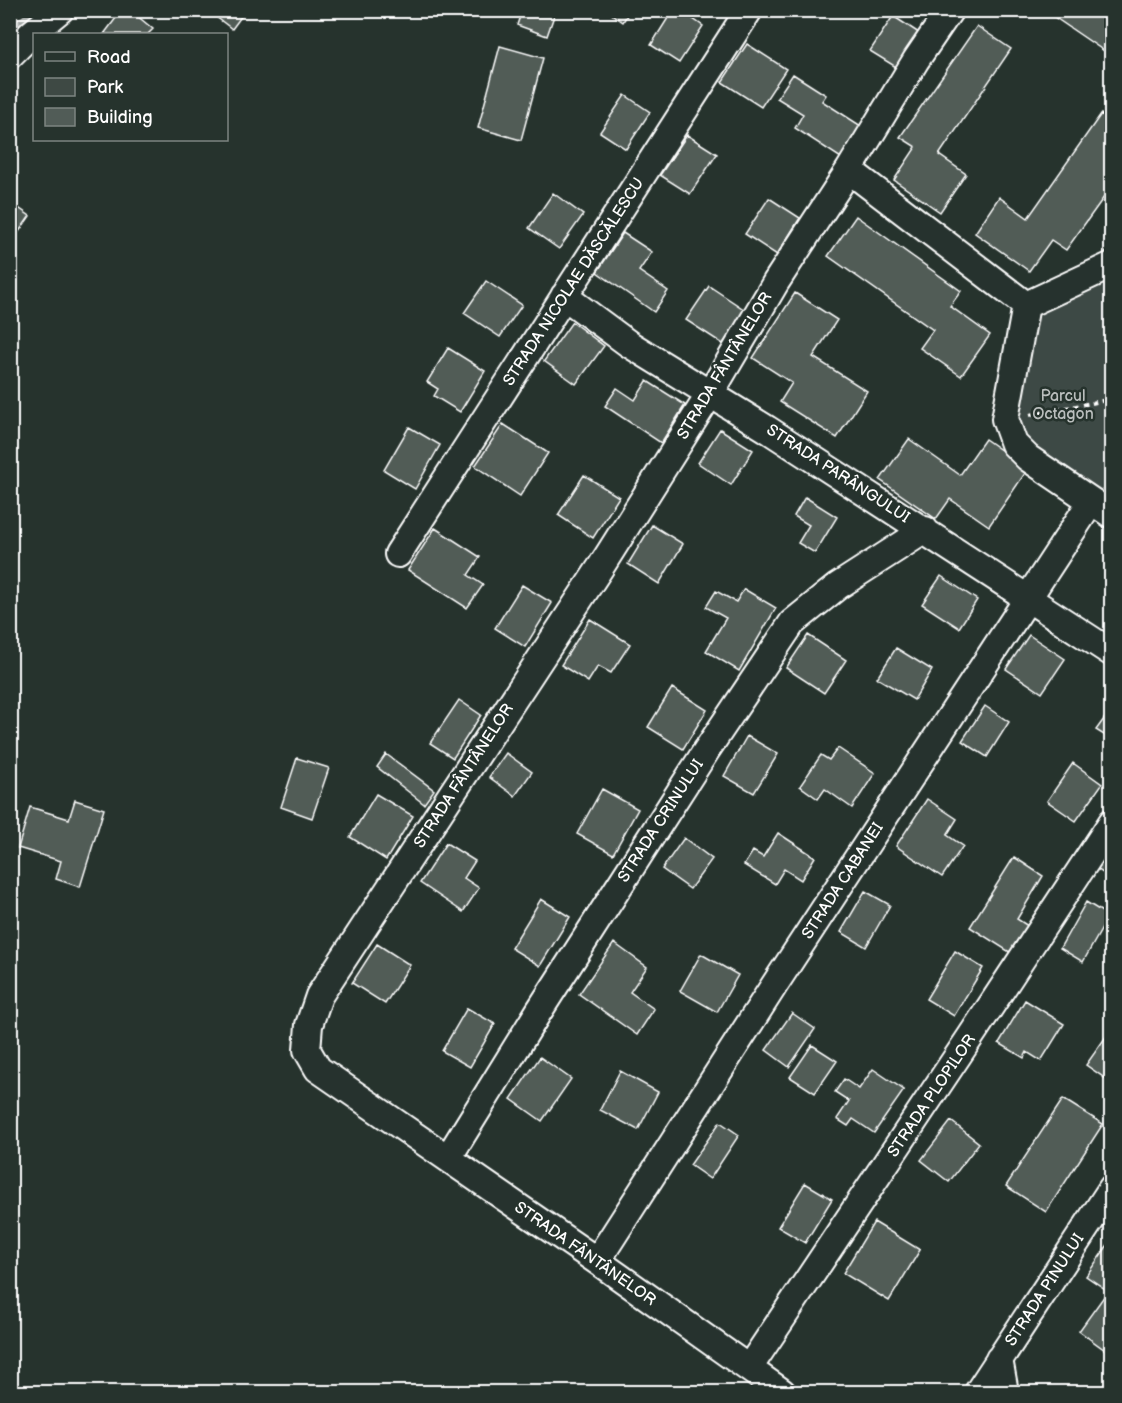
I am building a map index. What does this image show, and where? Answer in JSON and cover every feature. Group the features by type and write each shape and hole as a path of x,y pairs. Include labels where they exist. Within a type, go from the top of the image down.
{"street":[{"path":"10,55 60,10"},
{"name":"STRADA NICOLAE DĂSCĂLESCU","path":"398,554 749,10"},
{"name":"STRADA FÂNTÂNELOR","path":"782,1392 597,1261 318,1069 307,1050 309,1024 320,996 594,578 710,394 776,282 950,10"},
{"path":"849,170 1026,305"},
{"path":"1026,305 1112,265"},
{"name":"STRADA PARÂNGULUI","path":"564,296 629,344 925,530 1112,653"},
{"path":"1026,305 1005,419 1014,444 1028,458 1101,509"},
{"name":"STRADA CABANEI","path":"597,1261 1029,598 1101,509"},
{"name":"STRADA CRINULUI","path":"448,1158 539,1011 706,751 792,623 838,586 925,530"},
{"name":"STRADA PLOPILOR","path":"749,1368 1112,822"},
{"name":"STRADA PINULUI","path":"978,1392 1112,1188"},
{"path":"999,1359 1005,1392"}],"path":[{"path":"1005,419 1112,399"}],"green space":[{"name":"Parcul Octagon","path":"1111,276 1111,504 1033,451 1015,423 1033,319 1047,308"}],"building":[{"path":"122,10 130,10 153,29 149,33 105,33"},
{"path":"207,10 246,10 232,29"},
{"path":"522,10 556,10 547,36 517,25"},
{"path":"606,10 630,10 623,22"},
{"path":"673,10 680,10 703,26 679,63 651,45"},
{"path":"1044,10 1112,10 1112,52 1110,55"},
{"path":"893,16 919,33 896,67 870,51"},
{"path":"977,26 1011,49 939,155 966,174 940,212 894,180 916,147 900,137"},
{"path":"747,44 786,69 761,107 722,82"},
{"path":"500,46 543,58 521,140 478,128"},
{"path":"793,74 826,95 822,101 861,126 841,158 795,128 803,114 777,98"},
{"path":"625,95 650,112 626,149 600,132"},
{"path":"1101,114 1112,121 1112,186 1066,250 1051,240 1029,271 975,233 999,197 1028,218"},
{"path":"687,135 717,154 690,194 660,175"},
{"path":"553,193 583,215 559,249 529,228"},
{"path":"769,198 800,218 777,255 745,234"},
{"path":"10,202 30,216 11,243 10,243"},
{"path":"856,216 961,291 950,306 990,335 961,376 920,348 933,330 828,256"},
{"path":"623,233 652,252 639,271 668,291 654,312 597,272"},
{"path":"486,281 522,305 500,337 464,313"},
{"path":"709,286 745,310 723,344 686,320"},
{"path":"795,293 837,320 813,357 867,391 837,438 780,402 792,383 753,358"},
{"path":"572,322 604,346 576,384 544,361"},
{"path":"448,348 485,371 460,412 434,396 438,389 427,382"},
{"path":"647,381 685,405 661,443 605,406 617,388 635,400"},
{"path":"503,424 548,453 520,496 475,466"},
{"path":"409,427 440,445 415,489 384,470"},
{"path":"720,429 753,450 731,485 698,463"},
{"path":"909,439 960,475 985,439 1028,469 989,526 950,499 936,519 880,480"},
{"path":"584,475 619,497 593,538 558,515"},
{"path":"805,497 837,517 815,553 798,543 809,525 794,516"},
{"path":"652,525 683,544 659,584 628,564"},
{"path":"435,528 480,557 468,575 483,585 467,608 408,570"},
{"path":"941,576 977,600 959,628 922,604"},
{"path":"522,585 552,603 525,647 495,628"},
{"path":"744,589 776,608 739,671 706,651 726,618 706,607 716,591 736,602"},
{"path":"590,619 630,644 611,673 598,666 588,682 561,665"},
{"path":"808,635 846,660 824,693 786,668"},
{"path":"1029,635 1065,659 1042,693 1006,669"},
{"path":"896,648 932,670 914,700 877,678"},
{"path":"672,688 707,710 683,749 648,727"},
{"path":"459,700 481,715 453,758 430,743"},
{"path":"985,706 1009,722 987,757 962,741"},
{"path":"1112,708 1112,740 1096,730"},
{"path":"747,736 778,754 754,793 724,776"},
{"path":"838,748 875,773 852,808 825,789 818,799 800,786 821,755 829,760"},
{"path":"506,753 532,772 515,796 489,777"},
{"path":"386,754 434,790 424,804 377,767"},
{"path":"297,758 329,768 312,818 281,807"},
{"path":"1073,763 1102,784 1076,821 1047,801"},
{"path":"602,789 638,809 613,854 577,834"},
{"path":"376,794 413,816 386,860 350,837"},
{"path":"927,799 957,819 947,835 963,846 942,877 896,846"},
{"path":"75,800 104,809 80,887 56,879 61,861 18,848 30,807 69,819"},
{"path":"778,833 815,857 801,880 784,869 775,884 744,865 753,851 763,857"},
{"path":"684,838 712,859 690,889 662,869"},
{"path":"446,843 475,861 464,878 479,888 463,912 420,883"},
{"path":"1112,848 1112,879 1097,869"},
{"path":"1014,857 1043,876 1017,919 1028,926 1011,953 970,927"},
{"path":"865,891 890,905 866,947 841,932"},
{"path":"541,899 570,917 540,966 511,948"},
{"path":"1086,902 1109,916 1083,962 1060,948"},
{"path":"614,943 647,967 630,992 654,1009 637,1035 579,994"},
{"path":"377,944 410,965 385,1004 352,983"},
{"path":"955,951 983,968 954,1016 926,999"},
{"path":"701,954 738,975 717,1012 680,991"},
{"path":"1025,1000 1064,1024 1041,1061 1027,1052 1024,1058 999,1043"},
{"path":"467,1008 495,1024 470,1067 442,1051"},
{"path":"792,1013 815,1029 789,1067 766,1050"},
{"path":"1112,1028 1112,1083 1086,1065"},
{"path":"812,1045 837,1061 815,1093 790,1077"},
{"path":"540,1057 571,1079 542,1121 511,1099"},
{"path":"873,1069 904,1090 874,1133 853,1119 848,1126 837,1119 849,1101 835,1092 844,1079 859,1089"},
{"path":"620,1071 658,1092 638,1130 600,1110"},
{"path":"1063,1099 1103,1124 1046,1212 1006,1186"},
{"path":"951,1121 979,1143 949,1182 921,1160"},
{"path":"720,1122 739,1135 710,1179 690,1165"},
{"path":"805,1183 832,1199 805,1243 778,1227"},
{"path":"874,1222 920,1250 889,1301 843,1273"},
{"path":"1112,1239 1112,1355 1079,1331 1108,1291 1086,1276"}],"waterway":[{"path":"10,32 35,10"}]}
